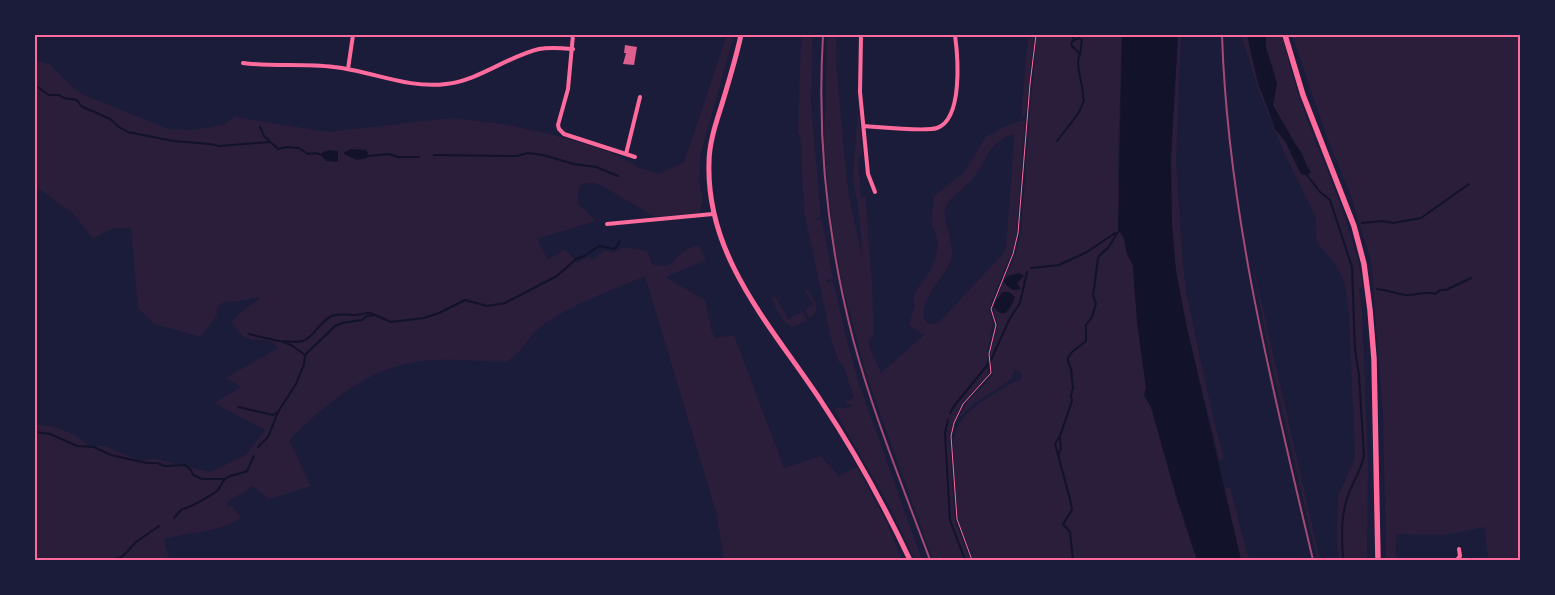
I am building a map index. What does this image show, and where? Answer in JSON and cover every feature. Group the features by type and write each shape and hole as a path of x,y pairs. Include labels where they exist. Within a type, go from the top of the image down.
{"main road":[{"path":"741,35 715,126 710,151 709,176 713,214 725,250 752,302 845,438 888,515 910,560"},
{"path":"1285,35 1303,95 1354,226 1364,264 1374,359 1378,560"}],"street":[{"path":"348,69 353,35"},
{"path":"573,35 568,89 558,126 559,129 571,137 589,141 635,157"},
{"path":"860,35 860,83 868,174 875,192"},
{"path":"864,126 925,130 937,128 944,123 950,116 954,104 955,35"},
{"path":"243,63 262,66 310,64 348,69 412,84 440,85 469,79 518,56 538,49 554,47 573,49"},
{"path":"626,154 640,97"},
{"path":"607,224 713,214"},
{"path":"1457,560 1460,556 1459,549"}],"path":[{"path":"972,560 957,519 951,436 954,423 963,404 991,373 988,354 996,325 991,309 1014,254 1018,233 1036,35"}],"shaded area":[{"path":"727,35 734,35 701,153 699,179 703,200 699,213 655,217 601,185 587,183 579,186 577,204 589,213 595,221 537,239 548,260 565,249 577,263 590,256 592,260 605,250 613,253 624,247 647,251 652,264 658,266 670,264 686,250 699,245 706,260 665,277 705,300 715,338 734,335 784,468 821,456 839,476 857,467 887,523 902,560 724,560 716,512 645,276 561,313 538,329 520,351 506,362 432,360 403,364 366,379 349,389 289,440 311,486 269,499 253,486 226,503 229,507 232,505 241,518 223,527 164,539 169,560 35,560 35,424 64,431 77,437 89,446 105,446 138,460 156,459 210,472 246,455 265,430 214,403 241,387 226,378 278,348 271,342 245,337 231,321 259,299 258,297 226,302 220,305 217,315 201,337 155,324 138,309 131,228 111,230 93,239 74,214 35,186 35,60 49,64 82,94 168,129 192,130 223,125 235,117 328,132 451,118 503,124 549,134 596,147 617,155 640,168 659,174 684,162"},
{"path":"801,35 813,35 811,102 821,217 816,218 816,220 822,220 833,279 826,280 826,282 833,281 859,384 922,560 915,560 890,507 834,409 852,407 850,404 843,402 854,398 843,365 839,362 831,338 804,211 800,134 798,134"},
{"path":"827,35 837,35 836,59 845,161 849,196 862,256 860,220 853,177 858,105 862,155 858,158 861,198 865,196 872,284 874,334 868,343 881,373 924,335 909,325 915,304 913,303 916,292 935,260 938,244 934,228 931,226 934,196 965,171 986,136 994,134 1001,128 1025,121 1016,239 989,310 993,324 987,352 988,375 961,404 949,435 955,522 971,560 933,560 867,377 841,280 843,277 841,277 834,240 826,167 828,164 826,162 824,145","holes":["1013,134 1006,248 1004,253 941,320 936,324 927,323 924,317 926,301 950,263 952,256 951,241 945,218 946,206 973,179 994,146"]},
{"path":"1031,35 1034,35 1026,112 1021,117 1028,38 1031,38"},
{"path":"1037,35 1122,35 1118,159 1119,204 1122,233 1127,254 1133,265 1146,388 1144,395 1151,407 1177,499 1197,560 974,560 960,526 957,512 953,443 955,432 960,422 975,406 1021,379 1022,376 1021,373 1015,370 1012,379 972,405 960,416 967,402 989,380 993,373 990,355 998,325 993,308 1016,253 1021,234"},
{"path":"1122,35 1178,35 1171,158 1172,224 1176,271 1187,328 1241,560 1197,560 1177,499 1151,407 1144,395 1146,388 1137,322 1133,265 1127,254 1124,238 1118,229"},
{"path":"1178,35 1181,35 1176,163 1183,263 1186,292 1224,459 1219,460 1185,319 1176,271 1173,242 1170,183"},
{"path":"1241,35 1247,35 1258,83 1275,129 1285,140 1276,124 1249,35 1283,35 1300,99 1347,223 1356,254 1363,287 1359,288 1362,309 1368,464 1367,560 1339,560 1337,540 1338,497 1355,457 1349,317 1345,284 1335,263 1317,243 1315,216 1282,148 1260,94"},
{"path":"1247,35 1266,35 1266,47 1277,83 1273,105 1301,151 1311,172 1307,175 1301,174 1285,141 1275,129 1258,83"},
{"path":"1292,35 1520,35 1520,560 1488,560 1485,527 1443,535 1397,534 1395,553 1399,560 1386,560 1383,415 1371,261 1351,196 1328,140"},
{"path":"352,149 366,150 368,153 367,158 357,160 344,154 344,152"},
{"path":"329,150 338,151 338,162 326,161 321,155"},
{"path":"1251,257 1320,560 1317,560 1268,349"},
{"path":"1019,273 1024,276 1017,283 1021,289 1013,290 1004,281 1008,276"},
{"path":"808,289 817,308 814,315 810,318 805,310 813,304 805,291"},
{"path":"1003,292 1009,292 1015,297 1007,311 1001,313 994,307 995,302"},
{"path":"775,296 788,319 802,312 807,320 795,327 786,323 771,298"},
{"path":"1230,487 1249,560 1241,560 1224,488"}],"building":[{"path":"625,45 637,47 634,65 623,64 626,53 624,53"}],"waterway":[{"path":"1057,141 1078,114 1084,101 1078,64 1080,54 1072,46 1071,43 1074,40 1072,35"},
{"path":"1074,40 1079,38 1082,40 1080,54"},
{"path":"35,85 49,95 59,95 64,98 77,100 81,106 110,119 128,132 173,141 219,146 270,142"},
{"path":"260,127 264,136 278,149 287,147 299,148 308,154 323,155"},
{"path":"434,155 517,156 528,153 596,167 618,176"},
{"path":"368,156 389,154 398,157 419,157"},
{"path":"1307,175 1320,192 1330,200 1352,267 1355,350 1359,375 1364,456 1344,510 1342,526 1343,560"},
{"path":"1362,223 1383,221 1393,223 1421,218 1469,184"},
{"path":"1073,560 1070,532 1063,524 1072,510 1058,455 1061,449 1060,436 1072,401 1073,388 1068,358 1072,352 1086,341 1086,325 1092,317 1096,303 1093,296 1098,258 1109,247 1120,230"},
{"path":"1031,268 1059,265 1087,252 1115,233"},
{"path":"258,447 268,437 278,412 296,384 304,364 305,355 335,326 375,315 391,322 424,318 465,300 487,306 505,303 557,276 576,259 599,246 615,249 620,241"},
{"path":"950,413 990,362 1010,318 1020,303 1027,272"},
{"path":"1377,289 1406,295 1436,294 1440,290 1446,290 1471,278"},
{"path":"279,341 303,341 310,337 328,318 335,315 373,314"},
{"path":"249,334 278,341"},
{"path":"283,342 305,355"},
{"path":"238,407 273,415 278,412"},
{"path":"948,420 945,433 950,520 965,560"},
{"path":"35,432 50,434 77,446 94,447 111,455 147,463 157,463 165,466 185,465 191,470 193,475 202,479 225,479"},
{"path":"1058,455 1055,444 1059,437"},
{"path":"174,518 182,509 218,490 226,478 247,471 254,456"},
{"path":"111,560 122,557 136,542 159,526"}],"railway":[{"path":"823,35 821,73 823,150 830,226 836,264 861,367 889,450 930,560"},
{"path":"1222,35 1226,102 1233,168 1254,299 1282,430 1313,560"}]}
